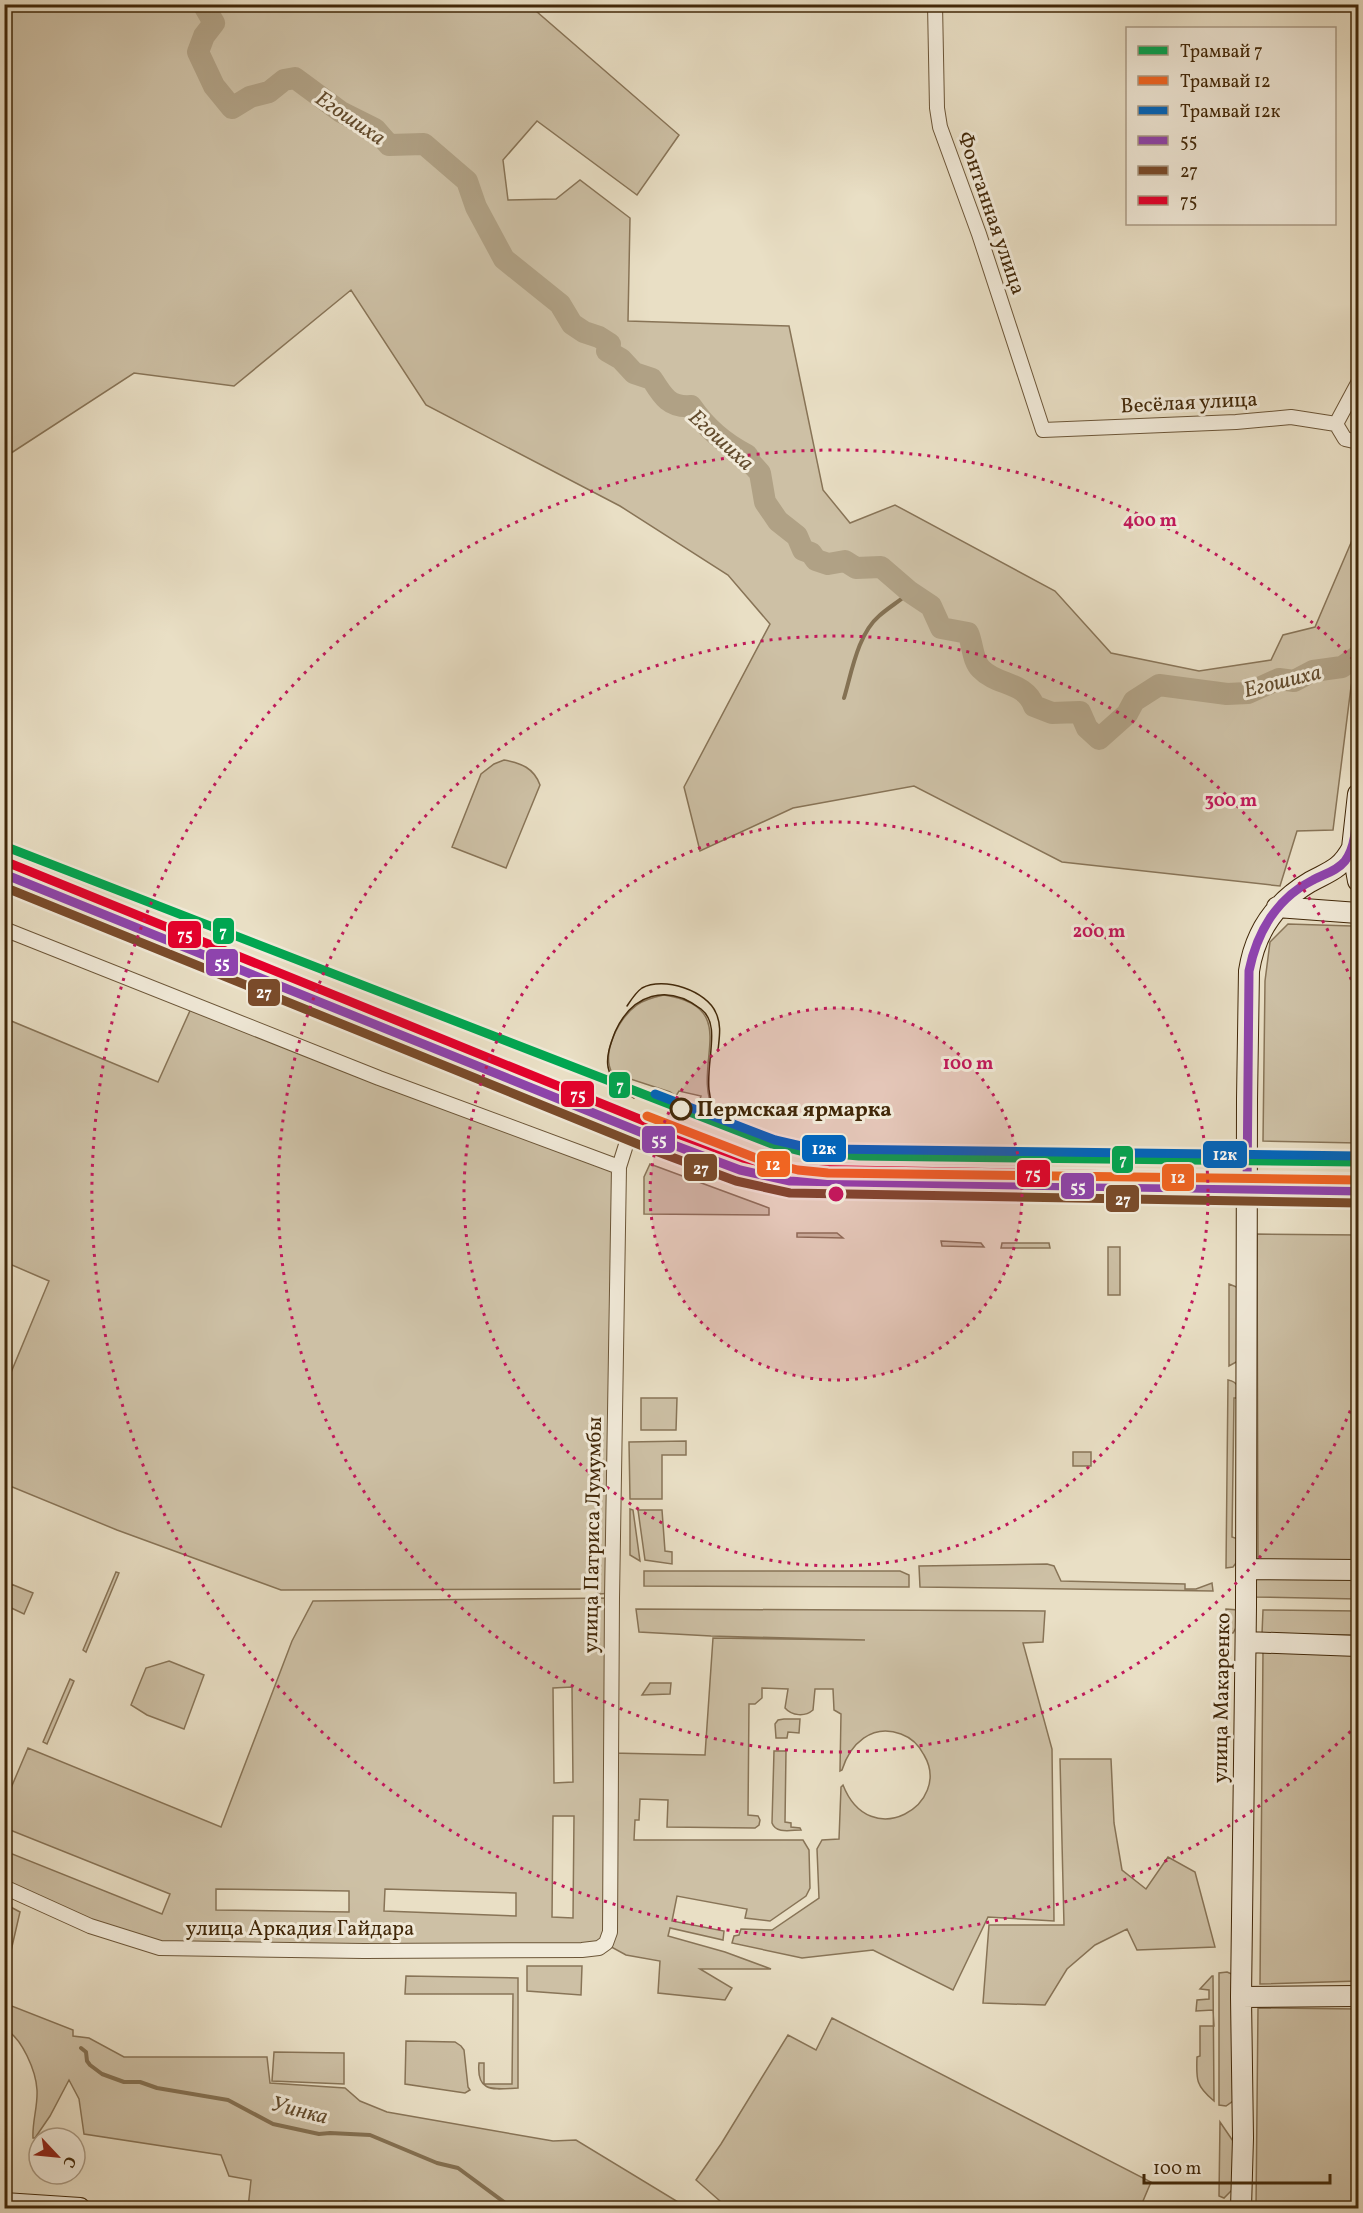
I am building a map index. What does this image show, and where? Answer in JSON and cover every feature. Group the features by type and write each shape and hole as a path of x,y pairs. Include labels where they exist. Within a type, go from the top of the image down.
{"main road":[{"path":"1359,794 1352,848 1355,871 1359,881"},
{"name":"улица Макаренко","path":"1241,2208 1249,971 1252,952 1262,929 1277,907 1292,893 1334,871 1345,860 1352,848"},
{"path":"4,874 632,1129 740,1170 790,1181 1359,1191"},
{"path":"1277,907 1359,913"},
{"path":"1246,1569 1359,1570"},
{"path":"1246,1642 1359,1646"},
{"path":"1241,1997 1359,1996"},
{"path":"4,2203 80,2208"}],"street":[{"name":"Фонтанная улица","path":"935,4 937,108 940,128 979,234 1043,430"},
{"path":"1359,383 1336,424 1345,439 1359,442"},
{"name":"Весёлая улица","path":"1043,430 1236,422 1291,417 1336,424"},
{"path":"4,929 379,1078 619,1167"},
{"name":"улица Патриса Лумумбы","path":"606,1944 610,1932 612,1598 619,1167 632,1129"},
{"name":"улица Аркадия Гайдара","path":"4,1887 90,1926 160,1947 364,1951 582,1950 599,1948 606,1944"}],"shaded area":[{"path":"5,4 529,5 679,135 637,195 537,121 503,160 508,200 556,199 580,180 630,218 628,321 789,326 823,490 850,523 895,505 1055,591 1111,653 1199,671 1271,660 1283,635 1315,627 1353,538 1358,539 1358,655 1351,687 1333,830 1297,831 1280,886 1062,862 914,786 793,808 700,851 684,787 770,624 728,575 620,506 426,405 351,290 234,386 134,373 5,457"},
{"path":"504,760 526,767 534,774 540,785 506,868 452,847 481,774"},
{"path":"1358,920 1358,1143 1263,1141 1265,981 1270,942 1288,924 1352,926"},
{"path":"664,995 688,1002 702,1012 709,1025 708,1093 714,1111 709,1113 698,1105 701,1096 679,1091 676,1096 612,1073 609,1065 610,1046 624,1018 640,1003"},
{"path":"193,1004 619,1167 612,1593 599,1594 595,1589 281,1590 117,1530 5,1484 5,1387 49,1281 5,1262 4,1018 158,1082"},
{"path":"650,1164 769,1208 769,1215 644,1214 644,1177"},
{"path":"797,1233 837,1233 843,1238 797,1237"},
{"path":"1257,1234 1358,1235 1358,1561 1258,1563"},
{"path":"941,1241 981,1243 984,1247 942,1246"},
{"path":"1002,1243 1049,1243 1050,1248 1001,1248"},
{"path":"1108,1247 1120,1247 1120,1295 1108,1295"},
{"path":"1229,1284 1239,1288 1238,1361 1229,1366"},
{"path":"1228,1380 1238,1386 1239,1392 1239,1398 1234,1398 1232,1537 1238,1539 1236,1563 1233,1567 1226,1568"},
{"path":"641,1398 677,1398 676,1430 641,1430"},
{"path":"686,1441 686,1455 662,1455 662,1499 630,1499 629,1442"},
{"path":"1073,1452 1091,1452 1091,1466 1073,1466"},
{"path":"630,1509 633,1510 640,1561 630,1555"},
{"path":"638,1510 662,1510 665,1551 672,1552 672,1564 645,1560"},
{"path":"1047,1564 1054,1566 1061,1581 1185,1584 1185,1589 1196,1589 1212,1583 1213,1591 920,1587 919,1566"},
{"path":"644,1571 900,1571 909,1575 909,1587 644,1586"},
{"path":"116,1572 119,1573 86,1652 83,1650"},
{"path":"1254,1576 1358,1577 1358,1599 1254,1597"},
{"path":"11,1584 33,1593 24,1614 5,1605"},
{"path":"612,1598 611,1753 705,1755 713,1638 865,1640 639,1632 636,1609 1045,1611 1043,1642 1023,1643 1052,1749 1054,1921 988,1917 953,1990 873,1950 802,1958 732,1943 734,1936 739,1935 741,1929 772,1930 819,1898 817,1849 822,1840 839,1839 841,1787 843,1785 855,1806 871,1816 888,1819 904,1814 918,1804 927,1790 930,1773 922,1751 909,1738 890,1731 881,1731 864,1738 851,1752 840,1771 841,1714 834,1710 833,1689 815,1689 813,1710 802,1715 791,1713 785,1708 788,1689 762,1688 762,1698 755,1704 749,1704 748,1815 758,1816 759,1825 755,1828 667,1827 668,1800 640,1799 639,1820 635,1820 634,1840 803,1840 809,1850 810,1888 806,1896 770,1921 745,1918 747,1909 677,1896 672,1921 724,1931 723,1940 670,1928 668,1936 725,1952 771,1969 700,1969 732,1988 725,2000 658,1993 660,1961 626,1955 606,1944 160,1948 5,1887 5,1851 162,1914 170,1894 5,1828 5,1802 28,1748 221,1827 292,1641 313,1601","holes":["572,1687 573,1782 554,1783 553,1688","553,1816 574,1816 573,1918 552,1917","216,1889 349,1891 349,1912 216,1910","385,1889 516,1893 516,1916 384,1911"]},
{"path":"1226,1609 1238,1610 1238,1624 1233,1633 1225,1633"},
{"path":"1263,1610 1358,1611 1358,1635 1262,1634"},
{"path":"1263,1651 1358,1651 1358,1981 1260,1984"},
{"path":"169,1661 204,1675 184,1729 147,1715 131,1705 146,1668"},
{"path":"70,1679 74,1681 47,1744 43,1742"},
{"path":"650,1683 671,1683 670,1694 642,1695"},
{"path":"800,1719 799,1733 788,1732 787,1738 776,1738 775,1724 778,1720"},
{"path":"774,1751 786,1751 785,1822 801,1830 780,1830 772,1823"},
{"path":"1060,1759 1111,1759 1114,1823 1122,1870 1146,1889 1168,1857 1195,1872 1215,1947 1137,1950 1127,1929 1095,1945 1067,1969 1045,2005 983,2003 989,1925 1064,1925"},
{"path":"5,1904 20,1912 5,1977"},
{"path":"527,1966 582,1966 581,1995 527,1991"},
{"path":"1227,1972 1234,1975 1233,2101 1226,2106 1219,2105 1219,1973"},
{"path":"406,1976 518,1978 518,2088 489,2088 484,2085 479,2073 479,2063 484,2063 484,2084 512,2084 513,1994 405,1994"},
{"path":"1213,1976 1213,2010 1196,2011 1197,2000 1209,1999 1209,1990 1200,1989"},
{"path":"5,1992 9,2005 73,2030 73,2036 89,2038 124,2057 267,2057 270,2083 345,2088 360,2101 387,2112 553,2141 576,2140 688,2208 380,2208 374,2203 365,2201 354,2203 351,2208 248,2208 251,2180 229,2176 221,2155 87,2134 87,2126 83,2126 79,2099 69,2080 43,2126 33,2126 37,2096 36,2082 22,2047 5,2029"},
{"path":"1258,2008 1358,2009 1358,2208 1256,2208"},
{"path":"832,2018 1151,2182 1140,2208 728,2208 696,2180 721,2144 788,2035 816,2050"},
{"path":"1200,2026 1213,2026 1214,2101 1200,2087 1197,2071 1197,2057 1200,2056"},
{"path":"406,2041 455,2042 461,2046 464,2050 470,2090 465,2093 405,2084"},
{"path":"274,2052 344,2053 344,2084 272,2081"},
{"path":"1220,2122 1233,2141 1233,2184 1232,2190 1224,2198 1219,2196"}],"waterway":[{"name":"Егошиха","path":"203,4 214,23 204,36 198,52 214,86 232,108 250,97 269,92 284,80 295,78 341,112 375,129 389,145 424,144 467,181 476,207 504,259 560,304 572,324 610,344 607,351 621,359 634,373 652,379 672,403 691,406 716,434 747,455 760,473 765,502 778,521 797,536 803,550 811,553 816,560 828,564 845,561 856,568 881,567 910,592 931,606 941,628 968,633 976,661 981,669 1024,692 1034,706 1052,713 1080,712 1087,728 1099,739 1127,714 1134,701 1159,685 1227,694 1248,693 1279,679 1294,681 1313,671 1342,667 1358,656"},
{"path":"844,698 866,633 879,616 910,592"},
{"name":"Уинка","path":"81,2048 86,2052 90,2065 102,2074 124,2082 140,2082 157,2088 228,2100 273,2124 319,2134 370,2135 437,2163 458,2168 512,2208"}],"tram line":[{"name":"7","path":"4,846 772,1144 800,1151 859,1156 1358,1162"},
{"path":"627,1006 642,988 651,985 673,985 694,992 704,998 716,1013 720,1027 718,1051"},
{"path":"634,1098 618,1085 608,1067 608,1054 615,1032 622,1019 641,1001 652,996 676,996 701,1009 708,1018 711,1030 709,1090 712,1104 720,1117"},
{"name":"12к","path":"655,1094 775,1140 830,1149 1358,1156"},
{"name":"12","path":"647,1116 769,1163 798,1170 828,1173 1358,1180"}],"transit line":[{"name":"55","path":"1247,1188 1249,971 1257,943 1279,906 1300,887 1334,870 1345,861 1354,838 1358,794"},
{"name":"75","path":"9,863 659,1127 743,1158 791,1169 1358,1179"},
{"name":"55","path":"4,874 655,1138 740,1170 790,1181 1358,1191"},
{"name":"27","path":"4,887 650,1149 736,1181 790,1193 1358,1203"}],"place":[{"name":"Пермская ярмарка","path":"681,1109"}]}
